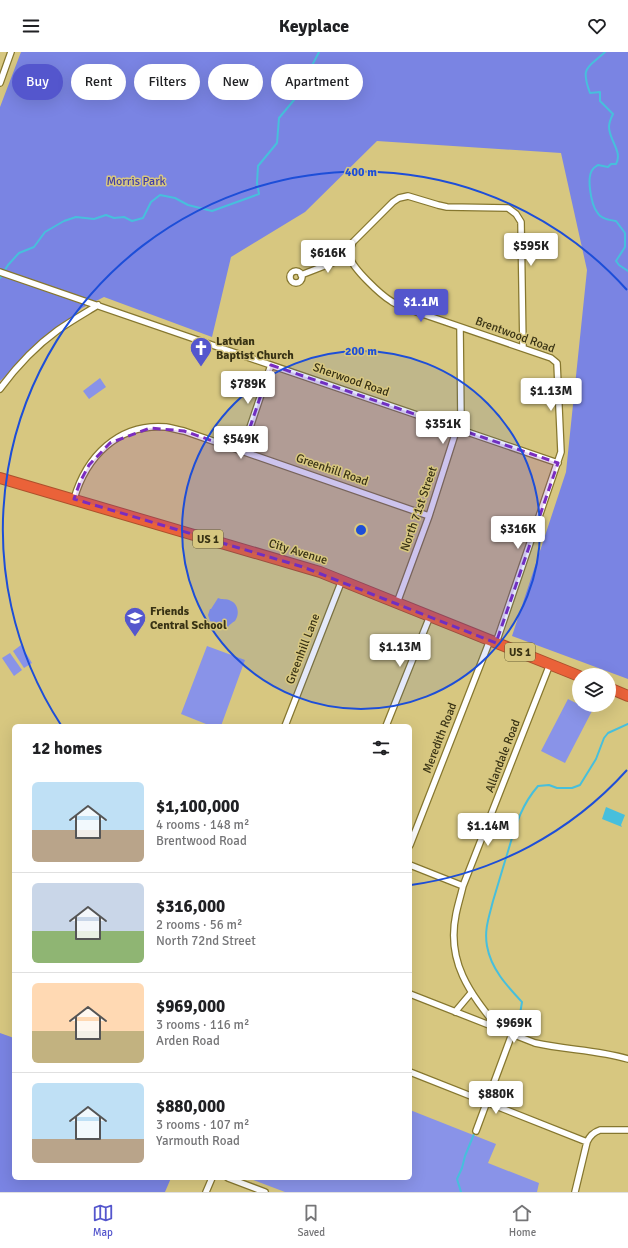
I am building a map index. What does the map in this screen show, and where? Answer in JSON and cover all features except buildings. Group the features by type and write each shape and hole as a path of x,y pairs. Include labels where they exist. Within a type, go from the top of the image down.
{"highway":[{"name":"City Avenue","path":"0,478 303,567 342,580 572,673"},
{"path":"616,691 628,696"}],"street":[{"path":"0,83 11,52"},
{"path":"0,61 6,64"},
{"path":"301,275 350,256 350,250 353,242 393,202 399,198 408,196 438,205 447,206 508,208 516,214 521,222 523,348"},
{"name":"Brentwood Road","path":"350,256 353,265 379,292 391,301 405,308 551,358 557,363"},
{"name":"Sherwood Road","path":"1,272 558,463"},
{"path":"0,389 16,368 39,345 98,305"},
{"name":"North 71st Street","path":"397,602 429,516 457,428 461,422 460,327"},
{"name":"Meredith Road","path":"412,840 493,641 558,463 561,452 557,363"},
{"path":"242,451 272,365"},
{"name":"Greenhill Road","path":"74,499 84,473 95,457 110,443 121,436 136,430 166,427 184,431 429,516"},
{"name":"Greenhill Lane","path":"286,724 342,580"},
{"path":"387,724 430,616"},
{"name":"Allandale Road","path":"498,1028 471,993 458,964 454,937 456,914 463,886 550,664"},
{"path":"412,866 463,886"},
{"path":"455,1012 471,993"},
{"path":"412,995 535,1043 614,1055 628,1059"},
{"path":"476,1131 512,1034"},
{"path":"412,1073 588,1142"},
{"path":"575,1192 588,1142 593,1133 600,1130 628,1130"},
{"path":"206,1192 211,1180"},
{"path":"233,1180 265,1192"}],"highlighted area":[{"path":"271,365 558,463 496,643 303,567 74,499 80,482 89,465 110,443 150,428 184,431 242,451"}],"shaded area":[{"path":"100,378 106,387 89,399 83,391"},
{"path":"218,598 229,600 237,607 237,618 228,627 210,621 208,615 210,609"},
{"path":"21,645 32,663 24,668 13,651"},
{"path":"207,646 245,660 222,724 206,724 181,714"},
{"path":"10,653 22,670 14,676 2,658"},
{"path":"568,699 572,701 572,712 591,712 565,763 541,751"},
{"path":"606,807 625,815 621,825 622,827 602,819"},
{"path":"412,1111 496,1144 488,1163 539,1183 537,1192 285,1192 253,1180 412,1180"}],"green space":[{"name":"Morris Park","path":"21,52 628,52 628,679 616,675 616,668 598,668 512,636 566,472 587,270 561,153 377,141 305,212 231,257 212,337 104,297 82,308 0,381 0,107 12,76 12,100 63,100 63,64 16,64"},
{"path":"0,1033 12,1037 12,1180 170,1180 165,1192 0,1192"}],"waterway":[{"path":"0,278 8,265 19,253 34,247 45,232 64,221 76,217 94,219 106,215 114,218 124,217 132,221 143,218 151,202 160,195 175,198 188,205 212,211 259,194 257,183 258,166 277,143 279,118 294,100 319,52"},
{"path":"605,52 587,68 586,77 590,93 600,92 600,101 613,114 609,127 611,137 617,150 618,159 616,164 611,164 608,167 598,165 593,168 590,178 590,190 593,203 599,214 605,219 616,221 625,233 625,247 616,261 628,271"},
{"path":"520,1014 522,1002 500,977 492,962 486,940 487,924 493,901 517,822 526,803 538,786 549,785 557,788 572,788 580,785 596,759 604,738 608,733 628,724"},
{"path":"461,1192 457,1179 474,1134"}],"place":[{"name":"Latvian Baptist Church","path":"201,368"},
{"name":"Friends Central School","path":"135,638"}]}
